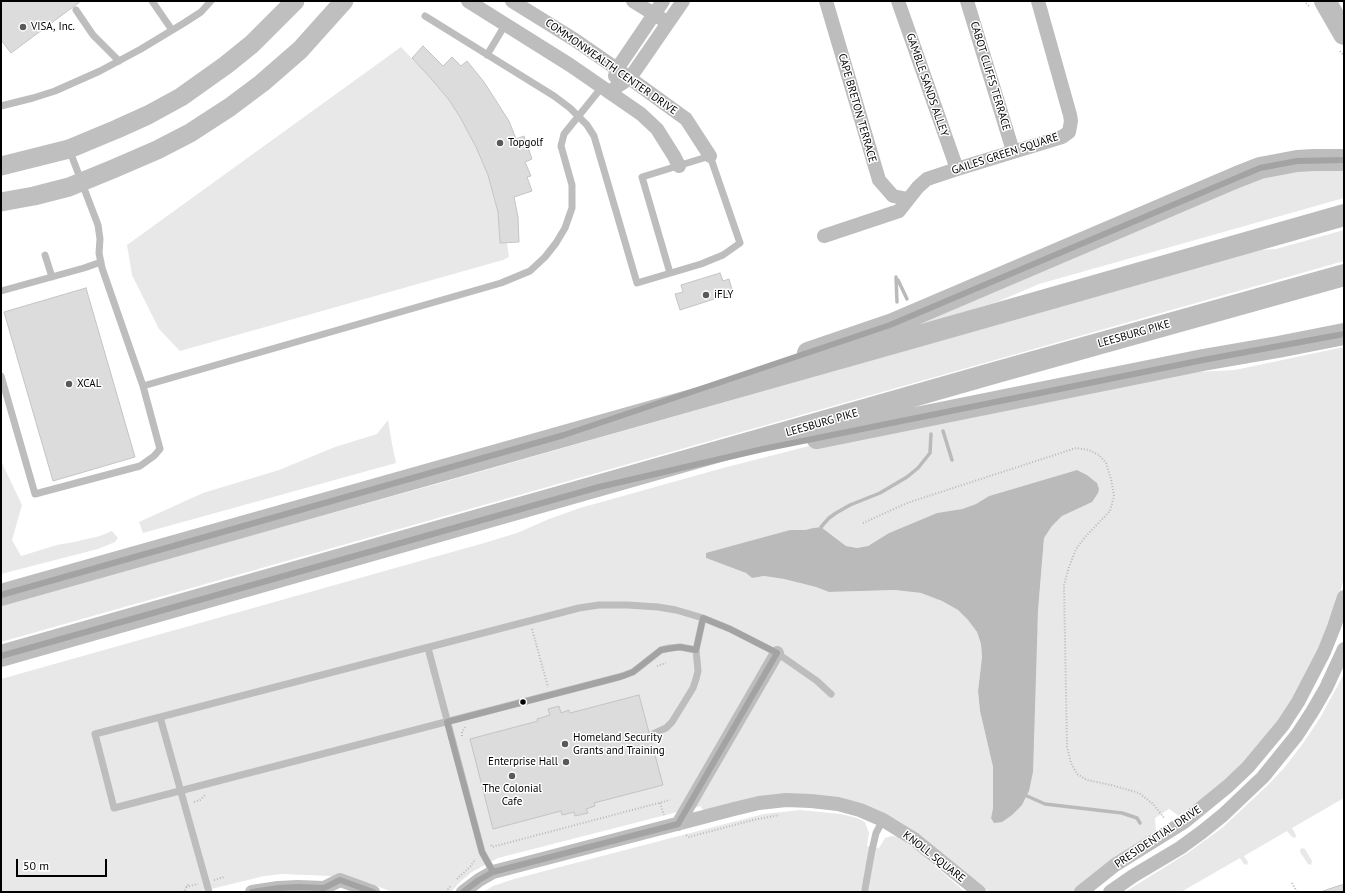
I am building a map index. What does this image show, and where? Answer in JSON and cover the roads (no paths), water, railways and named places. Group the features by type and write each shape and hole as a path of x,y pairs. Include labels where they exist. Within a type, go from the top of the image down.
{"highway":[{"path":"1324,1 1344,34"},
{"path":"564,436 890,325 1260,168 1297,161 1334,160 1344,151"},
{"path":"1,595 908,340 1344,215"},
{"name":"LEESBURG PIKE","path":"1,656 599,487 994,373 1344,275"},
{"path":"599,487 763,449 860,429 1203,360 1344,334"}],"main road":[{"path":"1,166 69,149 148,115 207,79 252,44 295,1"},
{"path":"1,202 34,196 69,187 156,150 190,133 230,107 262,83 300,50 344,1"}],"street":[{"name":"COMMONWEALTH CENTER DRIVE","path":"468,1 606,89 640,114 657,129 679,166"},
{"path":"633,1 668,23"},
{"path":"606,89 663,1"},
{"path":"606,89 630,78 683,1"},
{"name":"CAPE BRETON TERRACE","path":"826,1 879,180 892,196 908,199"},
{"name":"GAMBLE SANDS ALLEY","path":"898,1 957,169"},
{"name":"CABOT CLIFFS TERRACE","path":"968,1 1014,152"},
{"name":"GAILES GREEN SQUARE","path":"824,236 895,212 904,205 918,187 927,179 1062,137 1069,132 1071,126 1070,115 1038,1"},
{"name":"COMMONWEALTH CENTER DRIVE","path":"506,25 515,3 575,40 618,69 686,119 710,156"},
{"name":"PRESIDENTIAL DRIVE","path":"1081,892 1115,865 1171,830 1207,804 1248,767 1282,725 1298,702 1324,652 1344,597"},
{"name":"PRESIDENTIAL DRIVE","path":"1110,892 1133,876 1180,848 1202,832 1224,815 1263,777 1285,750 1312,712 1326,688 1344,649"},
{"path":"676,824 777,653"},
{"name":"KNOLL SQUARE","path":"463,892 493,872 759,803 786,800 811,800 838,804 860,810 883,820 914,839 979,892"},
{"path":"252,892 298,887 326,890 340,880 373,892"}],"lane":[{"path":"152,1 172,30"},
{"path":"1,106 55,91 100,71 201,12 211,1"},
{"path":"76,10 93,35 119,61"},
{"path":"425,16 554,96 570,108 587,125 594,136 637,283 701,264 723,255 740,243 710,156 642,177 670,273"},
{"path":"487,55 506,25"},
{"path":"142,386 495,285 530,271 545,257 556,243 565,228 572,208 572,186 561,146 564,134 578,116 606,89"},
{"path":"1,376 35,494 140,466 154,456 160,449 142,386 101,262 99,253 100,239 98,225 69,149"},
{"path":"45,255 52,277"},
{"path":"1,291 101,262"},
{"path":"696,650 680,647 661,650 633,672 623,676 114,808 95,734 579,608 599,605 658,607 676,610 703,618 730,629 777,653 817,681 831,694"},
{"path":"653,734 666,728 672,722 693,688 698,671 696,650 703,618"},
{"path":"428,648 483,854 493,872"},
{"path":"160,717 209,892"},
{"path":"865,890 876,833 883,820"}],"waterway":[{"path":"896,277 897,302"},
{"path":"898,280 907,299"},
{"path":"943,431 952,460"},
{"path":"821,527 836,513 850,505 880,493 907,477 918,468 930,453 931,434"},
{"path":"1027,796 1045,804 1122,813 1137,818 1140,823"}],"place":[{"name":"VISA, Inc.","path":"23,27"},
{"name":"Topgolf","path":"500,143"},
{"name":"iFLY","path":"706,295"},
{"name":"XCAL","path":"69,384"},
{"name":"Homeland Security Grants and Training","path":"565,744"},
{"name":"Enterprise Hall","path":"566,762"},
{"name":"The Colonial Cafe","path":"512,776"}]}
